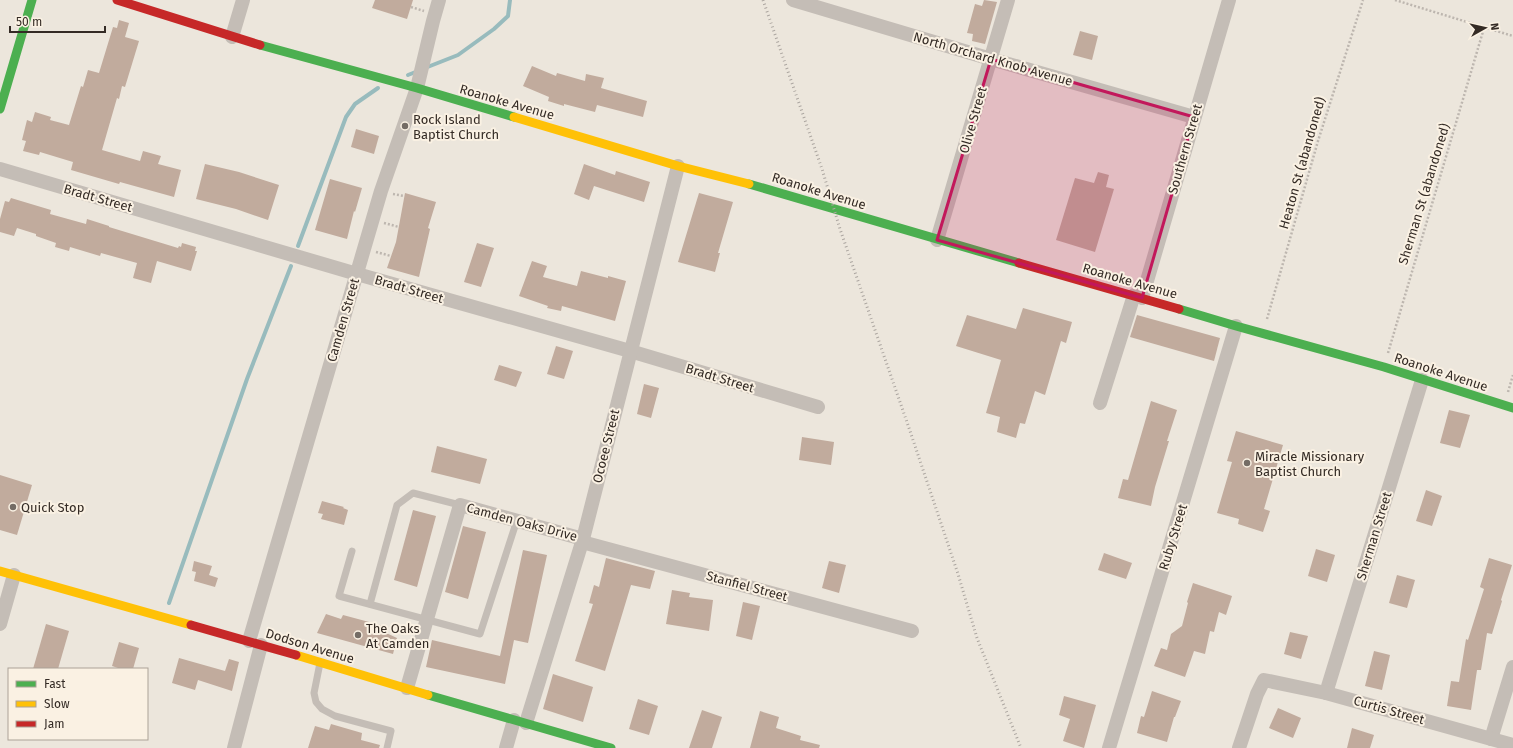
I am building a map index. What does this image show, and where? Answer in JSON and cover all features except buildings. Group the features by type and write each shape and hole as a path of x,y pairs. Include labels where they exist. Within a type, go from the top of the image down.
{"street":[{"path":"0,106 32,0"},
{"name":"Roanoke Avenue","path":"117,0 232,37 417,88 678,166 738,181 1236,326 1264,332 1384,367 1513,408"},
{"path":"232,37 243,0"},
{"name":"Camden Street","path":"234,748 255,643 356,274 381,191 417,88 439,0"},
{"name":"North Orchard Knob Avenue","path":"793,0 991,59 1194,116"},
{"name":"Olive Street","path":"938,240 1008,0"},
{"name":"Southern Street","path":"1100,403 1138,297 1229,0"},
{"name":"Ocoee Street","path":"506,748 520,722 582,540 678,166"},
{"name":"Bradt Street","path":"0,169 356,274 630,351 818,407"},
{"name":"Ruby Street","path":"1110,748 1236,326"},
{"name":"Sherman Street","path":"1326,693 1422,380"},
{"name":"Camden Oaks Drive","path":"407,688 460,505 517,520 582,540"},
{"name":"Stanfiel Street","path":"582,540 912,631"},
{"name":"Dodson Avenue","path":"0,571 255,643 611,748"},
{"path":"0,624 14,575"},
{"path":"1491,739 1513,667"},
{"name":"Curtis Street","path":"1239,748 1257,694 1264,680 1326,693 1513,745"}],"lane":[{"path":"370,604 397,504 413,493 460,505"},
{"path":"352,552 339,596 480,634 517,520"},
{"path":"320,662 314,693 316,702 322,709 335,716 391,731 387,748"}],"path":[{"name":"Heaton St (abandoned)","path":"1264,332 1318,141 1363,0"},
{"path":"1395,0 1513,36"},
{"name":"Sherman St (abandoned)","path":"1384,367 1484,28"}],"highlighted area":[{"path":"991,59 1194,117 1142,298 937,240"}],"waterway":[{"path":"425,68 458,55 494,29 508,16 510,0"},
{"path":"408,75 418,71"},
{"path":"298,246 346,117 355,104 378,88"},
{"path":"169,603 247,379 291,266"}],"railway":[{"path":"763,0 822,169 840,229 958,574 977,638 1021,748"}],"traffic: fast":[{"path":"0,109 32,0"},
{"path":"260,45 417,88 514,117"},
{"path":"749,184 1019,263"},
{"path":"1179,309 1384,367 1513,408"},
{"path":"428,695 611,748"}],"traffic: slow":[{"path":"514,117 678,166 749,184"},
{"path":"0,571 191,625"},
{"path":"296,655 428,695"}],"traffic: jam":[{"path":"117,0 260,45"},
{"path":"1019,263 1179,309"},
{"path":"191,625 296,655"}],"place":[{"name":"Rock Island Baptist Church","path":"405,126"},
{"name":"Miracle Missionary Baptist Church","path":"1247,463"},
{"name":"Quick Stop","path":"13,507"},
{"name":"The Oaks At Camden","path":"358,635"}]}
